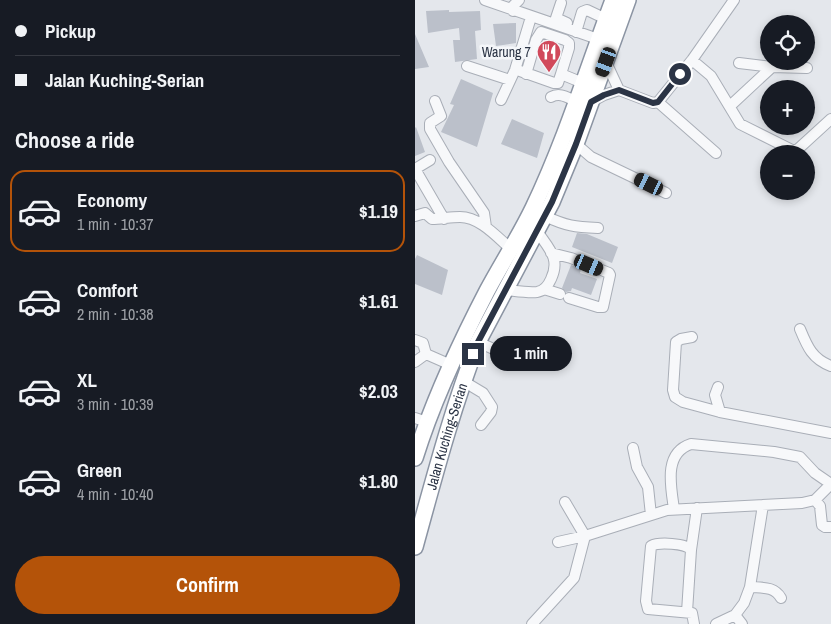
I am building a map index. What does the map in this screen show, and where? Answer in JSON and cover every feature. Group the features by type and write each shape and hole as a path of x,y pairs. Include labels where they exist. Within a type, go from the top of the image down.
{"highway":[{"name":"Jalan Kuching-Serian","path":"415,547 463,381 478,342 545,216 576,144 584,102 583,83 613,0"},
{"name":"Jalan Kuching-Serian","path":"415,458 421,420 451,366 484,299 512,250 584,102 606,62 628,0"}],"street":[{"path":"485,0 514,4 531,17 577,29"},
{"path":"551,97 556,94 584,102 619,90 653,103 658,102 692,60 734,0"},
{"path":"561,3 556,16 557,19 598,39"},
{"path":"577,29 582,12 585,10 606,19"},
{"path":"501,100 515,70 531,17"},
{"path":"515,70 526,74 555,83 558,83 569,44 565,40 541,32 536,40 526,74"},
{"path":"692,60 711,76 740,124 782,145"},
{"path":"606,62 619,90"},
{"path":"739,63 760,66"},
{"path":"467,66 510,80"},
{"path":"730,106 769,70"},
{"path":"561,74 583,83"},
{"path":"435,101 441,116 430,123 430,129 449,162 484,213 486,227"},
{"path":"658,102 716,153"},
{"path":"804,145 831,119"},
{"path":"576,144 591,157 666,193"},
{"path":"430,160 415,169 444,219"},
{"path":"415,216 425,213 432,219 460,217 472,219 486,227 512,250"},
{"path":"545,216 564,225 598,228"},
{"path":"537,231 556,262 555,270 545,289"},
{"path":"506,290 537,292 545,289 598,308 603,307 610,276 609,273 551,253"},
{"path":"800,329 813,357 831,366"},
{"path":"692,337 676,342 673,390 675,397 683,402 720,412 831,434"},
{"path":"415,340 423,342 426,354"},
{"path":"478,342 520,361"},
{"path":"426,354 451,366"},
{"path":"415,362 426,354"},
{"path":"463,381 483,393 492,406 491,412 481,426"},
{"path":"717,387 715,395 720,412"},
{"path":"558,542 585,536 674,509 763,505 815,500 831,484 815,473 800,457 774,452 691,444 683,446 673,459 671,474 674,509"},
{"path":"633,448 637,467 648,487 651,515"},
{"path":"815,500 820,506 822,525 831,527"},
{"path":"532,624 574,578 585,536 565,502"},
{"path":"716,624 735,615 744,603 750,587 763,505"},
{"path":"687,612 691,550 697,508"},
{"path":"691,550 686,545 656,543 651,546 646,601 647,609 692,613 694,624"},
{"path":"750,587 771,589 777,592 781,598"},
{"path":"735,615 742,624"}],"building":[{"path":"449,10 449,12 480,11 481,30 475,31 477,59 455,62 453,40 460,40 459,28 428,33 426,11"},
{"path":"516,23 516,43 496,46 493,24"},
{"path":"415,34 429,67 415,69"},
{"path":"461,79 493,93 477,147 441,132 454,105 450,104"},
{"path":"512,119 544,133 537,158 501,144"},
{"path":"415,128 425,152 415,156"},
{"path":"577,233 587,234 618,247 612,263 572,247"},
{"path":"417,255 448,270 442,295 415,284 415,259"},
{"path":"571,265 581,269 580,273 597,279 591,295 572,288 571,291 566,292 562,288"}],"place":[{"name":"Warung 7","path":"549,73"}],"route":[{"path":"473,354 552,202 591,102 619,90 653,103 658,102 680,74"}]}
